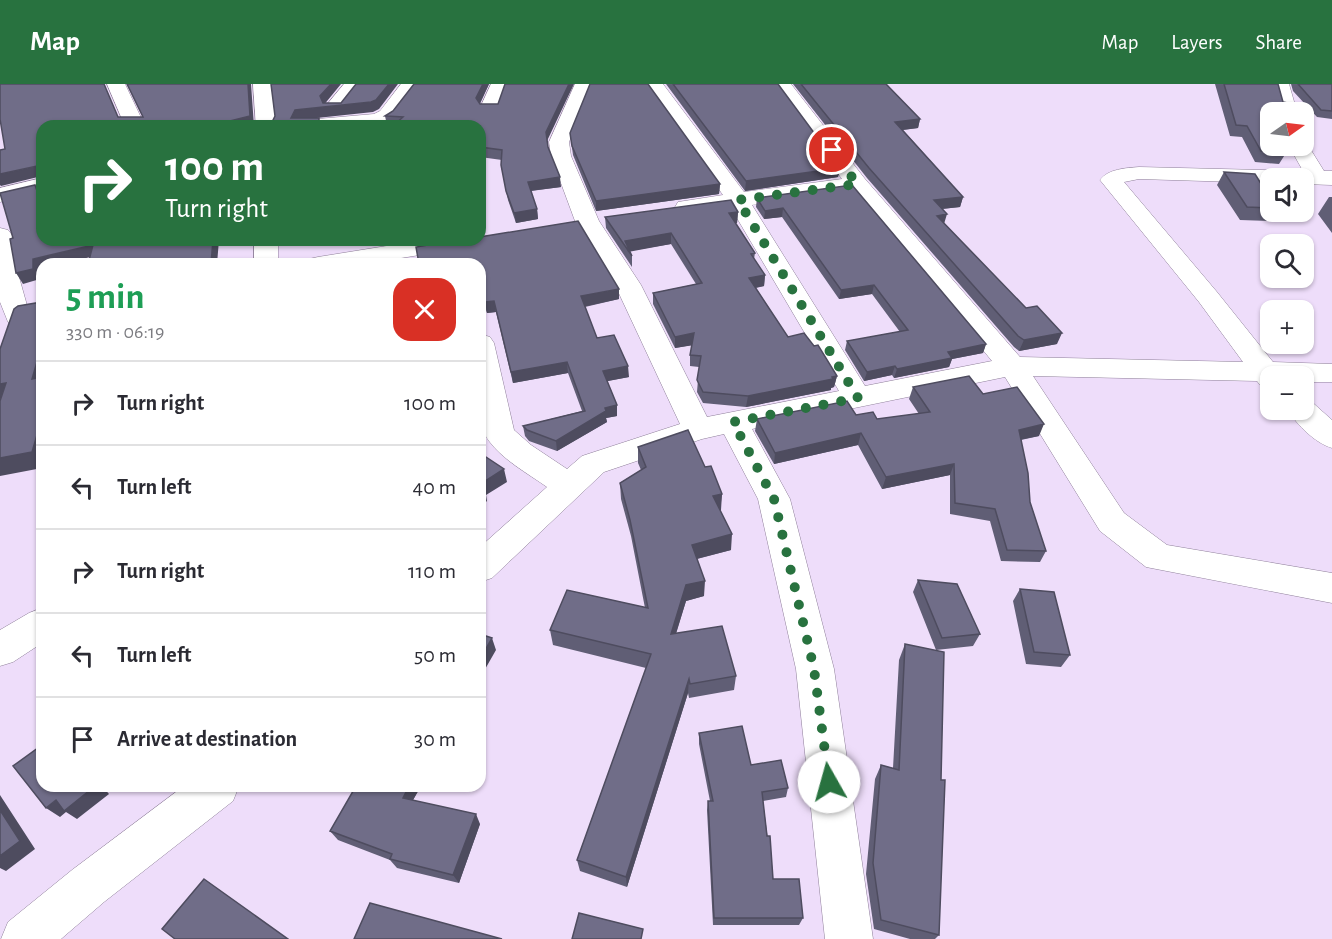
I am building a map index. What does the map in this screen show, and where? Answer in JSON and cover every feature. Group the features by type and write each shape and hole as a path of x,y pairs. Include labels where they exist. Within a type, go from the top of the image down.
{"street":[{"path":"116,84 132,120"},
{"path":"262,84 265,120"},
{"path":"335,107 354,84"},
{"path":"378,120 387,115 411,84"},
{"path":"490,108 500,84"},
{"path":"584,84 559,142 561,156 587,221 716,426 774,499 814,669 849,939"},
{"path":"781,84 857,184 1012,366 1112,522 1158,557 1332,588"},
{"path":"1280,84 1285,102"},
{"path":"661,87 738,200 858,398"},
{"path":"1307,156 1324,178"},
{"path":"1260,367 1208,297 1111,180 1123,175 1139,173 1324,178"},
{"path":"668,210 857,184"},
{"path":"0,195 36,186"},
{"path":"0,235 6,277 20,316"},
{"path":"364,258 457,246"},
{"path":"486,562 593,464 716,426 1012,366 1260,375"},
{"path":"486,370 500,434 520,453 569,486"},
{"path":"1314,373 1332,372"},
{"path":"1314,420 1332,437"},
{"path":"0,650 36,628"},
{"path":"25,939 88,886 210,792"}],"building":[{"path":"0,84 104,84 118,117 143,117 127,84 248,84 250,116 234,120 36,120 36,166 0,174 0,150 5,149 0,119"},
{"path":"271,84 331,84 320,96 323,103 341,103 356,84 389,84 376,100 371,102 295,110 291,118 319,118 319,120 273,120 275,116"},
{"path":"414,84 483,84 476,98 480,104 498,104 505,84 569,84 546,132 548,147 560,177 528,182 537,209 514,213 506,191 501,165 502,150 486,148 486,120 400,120 403,117 385,116 393,111"},
{"path":"590,84 648,84 720,184 596,201 572,146 570,133"},
{"path":"673,84 778,84 840,168 746,181"},
{"path":"801,84 886,84 920,119 895,122 963,197 934,200 947,214 937,216 1026,308 1037,306 1062,333 1024,340 1018,336 869,168"},
{"path":"1224,84 1278,84 1283,102 1260,102 1260,149 1247,126 1236,125"},
{"path":"1298,84 1332,84 1332,111 1321,110"},
{"path":"1224,172 1255,174 1260,182 1260,208 1247,207"},
{"path":"35,185 36,246 89,246 33,259 33,269 16,273 10,239 13,238 0,193"},
{"path":"852,185 986,344 948,352 952,358 897,369 895,366 867,372 847,341 908,330 874,285 841,290 783,208 765,211 757,198"},
{"path":"731,200 738,212 729,213 755,253 751,254 765,275 749,278 788,337 804,333 814,346 818,345 837,376 832,377 833,379 748,396 703,392 697,380 701,356 690,355 694,333 675,337 653,293 702,283 671,233 625,241 632,256 605,217"},
{"path":"578,221 619,289 581,296 597,338 614,335 628,366 603,371 617,405 605,408 606,411 556,441 527,430 523,426 585,411 567,362 511,372 494,301 486,302 486,258 418,258 416,247 486,246 486,236"},
{"path":"93,246 212,246 212,258 90,258"},
{"path":"36,303 36,365 32,379 36,378 36,438 32,452 0,458 0,401 6,383 0,384 0,349 14,309 18,306"},
{"path":"969,376 983,394 1017,387 1044,424 1019,430 1028,473 1030,502 1046,551 1007,550 995,509 955,503 954,464 886,477 861,433 775,453 757,419 847,401 856,415 873,412 877,419 930,412 913,387"},
{"path":"688,430 705,467 711,466 722,494 713,496 732,534 692,545 705,581 686,585 671,634 722,626 736,676 690,684 689,679 626,877 577,860 651,654 550,630 567,590 648,608 620,483 646,467 638,447"},
{"path":"486,457 504,469 486,480"},
{"path":"918,580 957,584 980,634 942,638"},
{"path":"1020,589 1054,592 1070,655 1034,652"},
{"path":"486,636 492,638 486,648"},
{"path":"905,644 944,652 941,780 945,780 939,935 881,920 873,863 881,765 899,770"},
{"path":"742,726 751,765 781,760 788,788 762,792 767,836 770,836 773,879 799,879 803,918 714,918 708,801 713,801 699,733"},
{"path":"36,749 36,792 88,792 64,811 56,800 46,808 13,766"},
{"path":"353,792 406,792 403,798 476,814 453,875 390,859 392,854 330,831"},
{"path":"0,810 20,841 0,856"},
{"path":"204,879 288,939 175,939 162,929"},
{"path":"370,903 502,939 354,939"},
{"path":"579,913 643,929 641,939 572,939"}],"route":[{"path":"829,782 814,669 774,499 733,422 858,398 738,200 857,184 832,150"}]}
